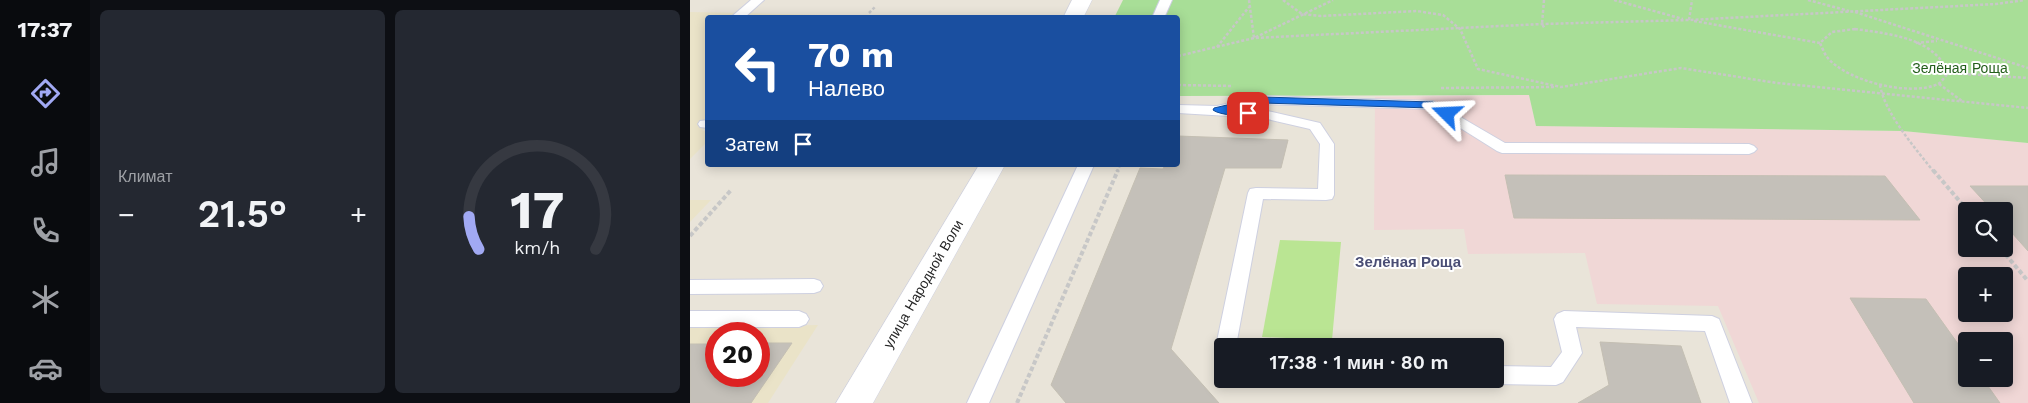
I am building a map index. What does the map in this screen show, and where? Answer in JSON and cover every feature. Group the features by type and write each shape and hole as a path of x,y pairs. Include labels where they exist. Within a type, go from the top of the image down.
{"street":[{"path":"1074,15 1082,0"},
{"name":"улица Народной Воли","path":"854,403 991,167"}],"lane":[{"path":"740,15 758,0"},
{"path":"1159,15 1166,0"},
{"path":"1218,110 1262,100 1433,105 1502,148 1749,149"},
{"path":"1180,109 1263,114 1315,126 1327,144 1326,195 1256,192 1228,338"},
{"path":"978,403 1085,167"},
{"path":"690,287 814,286"},
{"path":"690,320 798,319"},
{"path":"1504,375 1556,376 1572,353 1564,319 1712,324 1742,403"}],"path":[{"path":"1249,0 1254,38"},
{"path":"1283,0 1302,14 1321,16 1417,12 1443,15 1460,29 1478,69 1561,87 1681,68 1777,83 2028,108"},
{"path":"1254,38 1333,0"},
{"path":"1544,0 1542,24 1545,29"},
{"path":"1614,0 1689,20 1820,43"},
{"path":"1689,20 1692,0"},
{"path":"1808,0 1852,12 2028,68"},
{"path":"1180,56 1254,38 1852,12 1996,4 2025,0"},
{"path":"869,13 876,6"},
{"path":"1217,47 1249,7"},
{"path":"1820,43 1832,32 1855,29 1885,32 1916,42 1939,57 1948,72"},
{"path":"1916,42 1940,41"},
{"path":"1820,43 1827,57 1848,73 1880,85 1914,89 1939,84 1948,72"},
{"path":"1948,72 2028,78"},
{"path":"1939,84 1962,101"},
{"path":"1880,85 1881,93 1903,131 1960,202"},
{"path":"1017,403 1119,167"},
{"path":"690,236 732,189"},
{"path":"2008,257 2028,281"}],"shaded area":[{"path":"690,12 827,15 705,15 705,128 702,130 705,131 705,144 690,159"},
{"path":"1529,95 1536,126 1903,131 2028,143 2028,403 1759,403 1718,306 1597,304 1585,253 1468,254 1464,229 1374,230 1375,97"},
{"path":"690,200 711,200 690,222"},
{"path":"818,325 768,403 690,403 690,327 705,327 705,387 770,387 770,326"}],"green space":[{"name":"Зелёная Роща","path":"1123,0 2028,0 2028,143 1903,131 1536,126 1529,95 1180,96 1180,15 1116,15"},
{"path":"1280,240 1341,242 1332,338 1262,337"}],"building":[{"path":"1180,136 1288,140 1281,168 1225,168 1171,349 1219,403 1066,403 1051,385 1140,168 1163,169 1164,167 1180,167"},
{"path":"1505,175 1885,176 1920,220 1514,218"},
{"path":"1970,186 2028,186 2028,251 2013,234 2013,202 1985,202"},
{"path":"1850,298 1926,299 1958,344 1958,387 1989,387 2000,403 1914,403"},
{"path":"1600,342 1681,346 1701,403 1578,403 1609,385"},
{"path":"770,343 792,343 770,375"},
{"path":"690,344 705,344 705,387 762,387 751,403 690,403"}],"district":[{"name":"Зелёная Роща","path":"1408,262"}],"route":[{"path":"1248,113 1218,110 1262,100 1433,105 1447,114"}]}
